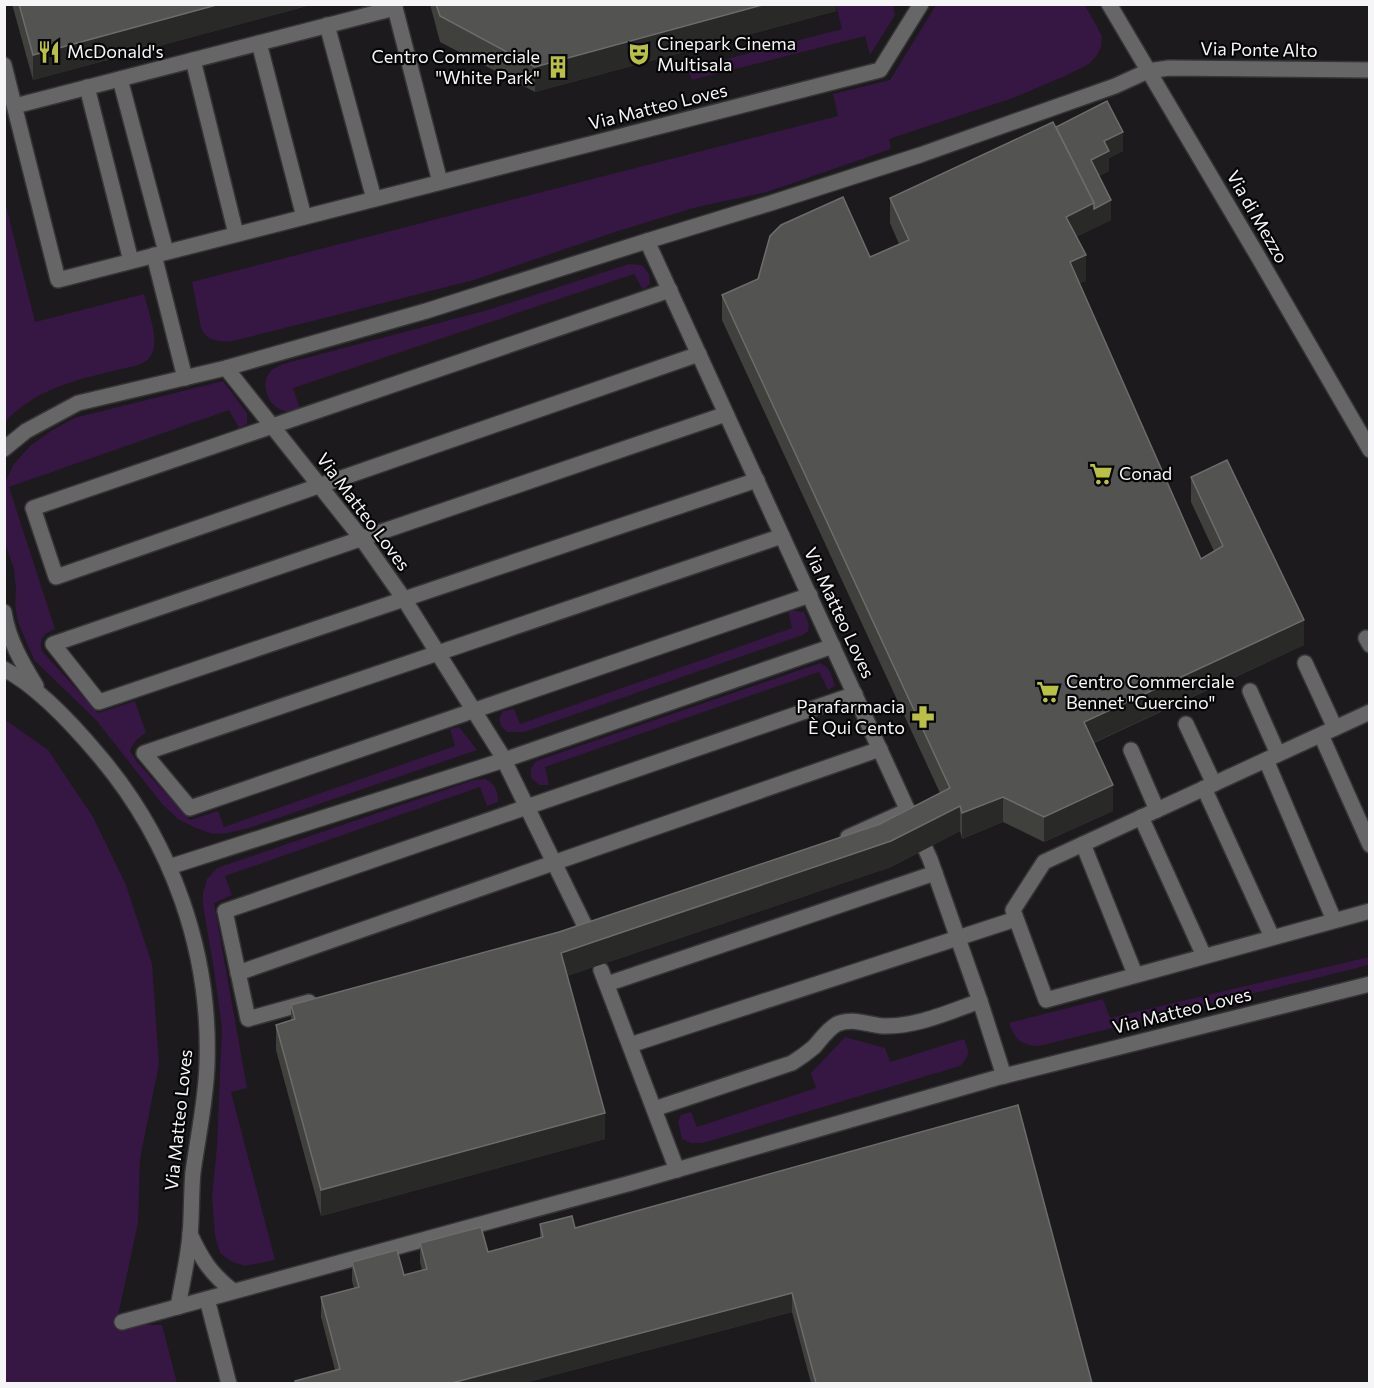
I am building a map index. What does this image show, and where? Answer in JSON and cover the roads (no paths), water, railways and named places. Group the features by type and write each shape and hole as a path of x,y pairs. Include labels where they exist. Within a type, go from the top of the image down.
{"street":[{"name":"Via Matteo Loves","path":"4,65 58,280 880,70 921,4"},
{"name":"Via di Mezzo","path":"1109,4 1370,450"},
{"path":"15,106 394,6 440,182"},
{"path":"327,25 374,199"},
{"path":"259,43 304,217"},
{"path":"193,60 236,234"},
{"name":"Via Ponte Alto","path":"1148,70 1169,68 1370,70"},
{"path":"4,449 26,431 78,403 226,368 426,311 920,154 1116,86 1148,70"},
{"path":"120,79 160,254 185,378"},
{"path":"87,87 131,261"},
{"name":"Via Matteo Loves","path":"647,241 930,859 1004,1076"},
{"path":"670,290 33,508 56,577 699,354"},
{"name":"Via Matteo Loves","path":"226,368 362,539 404,599 504,760 591,942"},
{"path":"726,414 53,644 99,702 757,480"},
{"path":"782,536 144,753 190,808 810,595"},
{"name":"Via Matteo Loves","path":"4,612 6,626 13,644 44,699"},
{"path":"169,867 504,760 832,646"},
{"path":"1305,663 1335,728"},
{"name":"Via Matteo Loves","path":"4,669 25,682 91,746 133,800 176,881 195,945 206,1003 207,1065 191,1198 190,1234 178,1307"},
{"path":"1250,691 1272,757 1334,920"},
{"path":"326,997 248,1019 225,911 855,694"},
{"path":"1370,712 1044,862 1013,910 1046,1000 1370,911"},
{"path":"1186,724 1209,786 1272,937"},
{"path":"1321,735 1370,844"},
{"path":"238,973 880,749"},
{"path":"1131,750 1157,810"},
{"path":"838,840 908,810"},
{"path":"1141,817 1204,956"},
{"path":"1083,844 1135,974"},
{"path":"677,1170 604,977 935,873"},
{"path":"630,1045 1016,919"},
{"name":"Via Matteo Loves","path":"122,1322 677,1170 1004,1076 1370,984"},
{"path":"654,1109 792,1063 804,1056 836,1025 856,1021 881,1026 910,1024 980,1001"},
{"name":"Via Matteo Loves","path":"190,1234 197,1251 209,1269 233,1292"},
{"path":"207,1299 230,1383"}],"place":[{"name":"McDonald's","path":"49,52"},
{"name":"Cinepark Cinema Multisala","path":"639,54"},
{"name":"Centro Commerciale \"White Park\"","path":"558,67"},
{"name":"Conad","path":"1101,474"},
{"name":"Centro Commerciale Bennet \"Guercino\"","path":"1048,692"},
{"name":"Parafarmacia È Qui Cento","path":"923,717"}]}
